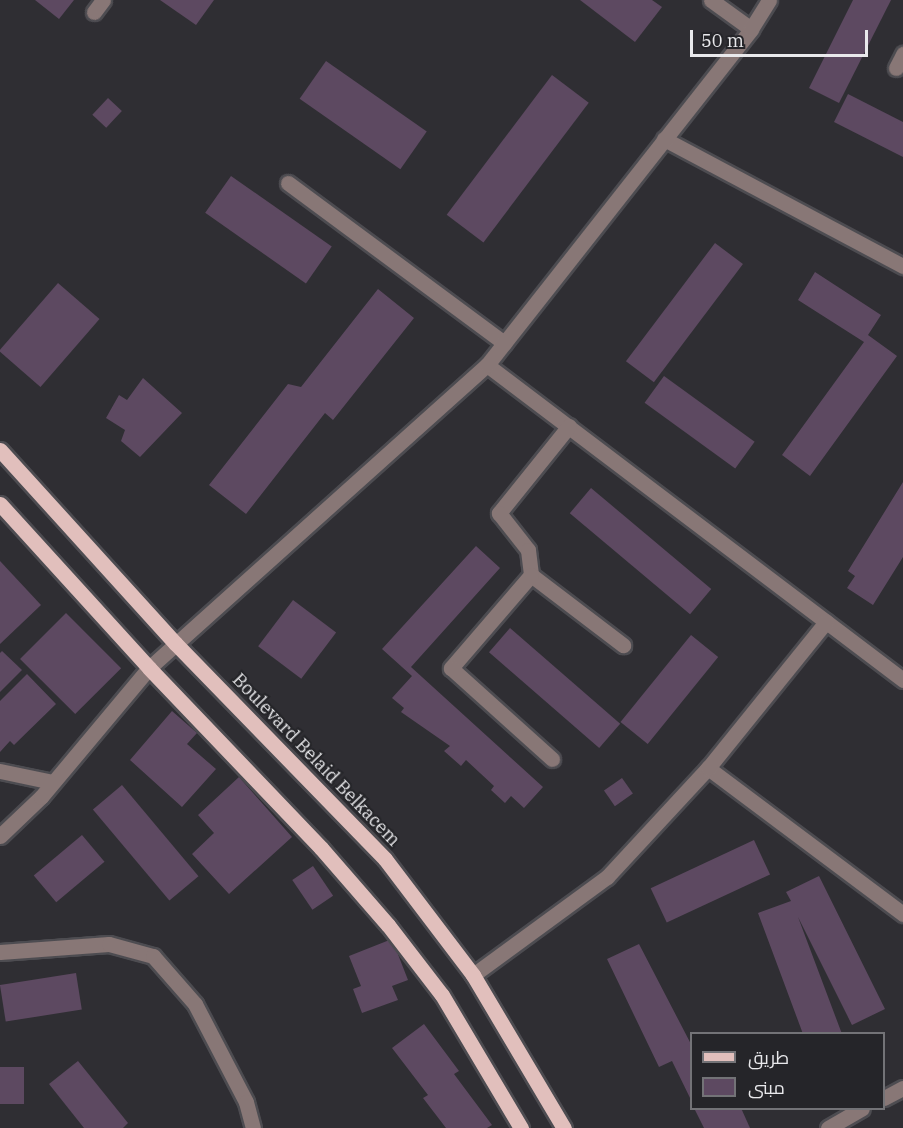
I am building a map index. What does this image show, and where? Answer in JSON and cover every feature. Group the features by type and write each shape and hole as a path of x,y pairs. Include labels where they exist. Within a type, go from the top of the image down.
{"main road":[{"name":"Boulevard Belaid Belkacem","path":"0,450 175,644 385,860 473,975 564,1128"},
{"path":"0,504 149,668 321,848 388,925 442,995 521,1128"}],"street":[{"path":"711,0 751,29"},
{"path":"0,836 52,782 149,668 487,365 751,29 769,0"},
{"path":"664,139 903,266"},
{"path":"288,183 504,343"},
{"path":"487,365 903,680"},
{"path":"569,426 499,513 528,550 531,575 623,645"},
{"path":"531,575 451,668 552,759"},
{"path":"473,975 608,877 708,768 826,622"},
{"path":"708,768 903,914"},
{"path":"0,771 52,782"},
{"path":"0,952 109,944 153,956 195,1004 246,1102 253,1128"},
{"path":"885,1097 903,1088"},
{"path":"828,1128 859,1110"}],"building":[{"path":"35,0 74,0 59,19"},
{"path":"160,0 214,0 196,25"},
{"path":"580,0 652,0 662,7 635,42"},
{"path":"853,0 891,0 839,103 809,88"},
{"path":"326,61 427,132 400,169 300,99"},
{"path":"552,75 589,103 483,242 447,215"},
{"path":"848,94 903,122 903,157 834,122"},
{"path":"108,98 122,111 106,128 92,115"},
{"path":"231,176 332,247 306,283 205,213"},
{"path":"715,243 743,264 654,382 626,361"},
{"path":"815,272 881,315 868,335 897,356 810,476 782,455 864,342 798,300"},
{"path":"58,283 100,319 40,387 0,350"},
{"path":"378,289 414,318 333,420 325,413 246,514 209,485 288,384 301,387"},
{"path":"664,376 755,442 735,469 645,403"},
{"path":"143,378 182,413 140,457 121,441 125,430 106,418 119,395 127,400"},
{"path":"903,482 903,557 873,605 847,588 855,576 848,571"},
{"path":"591,488 711,589 690,614 570,513"},
{"path":"476,546 500,568 411,667 543,787 524,808 511,796 505,803 491,790 494,786 466,760 461,766 444,751 450,746 401,712 404,708 392,698 412,676 382,649"},
{"path":"0,561 41,605 0,644"},
{"path":"293,600 336,632 301,679 258,646"},
{"path":"66,613 121,668 75,714 20,659"},
{"path":"510,628 620,724 599,748 489,652"},
{"path":"691,635 718,657 648,744 621,722"},
{"path":"2,651 22,670 0,692 0,653"},
{"path":"27,674 56,704 14,745 10,741 0,752 0,701"},
{"path":"172,711 197,733 187,744 216,769 182,807 130,760"},
{"path":"239,777 292,837 229,894 192,854 214,833 198,815"},
{"path":"622,778 633,794 615,806 604,791"},
{"path":"122,785 198,876 169,901 93,809"},
{"path":"82,835 104,862 56,902 34,875"},
{"path":"754,840 770,874 667,923 651,888"},
{"path":"313,866 333,896 312,910 292,880"},
{"path":"819,876 885,1009 852,1025 798,917 841,1032 802,1032 758,913 791,901 786,892"},
{"path":"392,939 408,980 392,986 398,1000 362,1013 353,989 361,986 349,956"},
{"path":"639,944 690,1042 690,1098 672,1061 659,1067 607,959"},
{"path":"76,973 82,1010 6,1022 0,985"},
{"path":"424,1024 459,1071 454,1074 492,1125 487,1128 446,1128 423,1098 428,1095 392,1048"},
{"path":"78,1061 128,1123 123,1128 84,1128 49,1084"},
{"path":"0,1067 24,1067 24,1104 0,1104"},
{"path":"695,1110 742,1110 750,1128 704,1128"}]}
